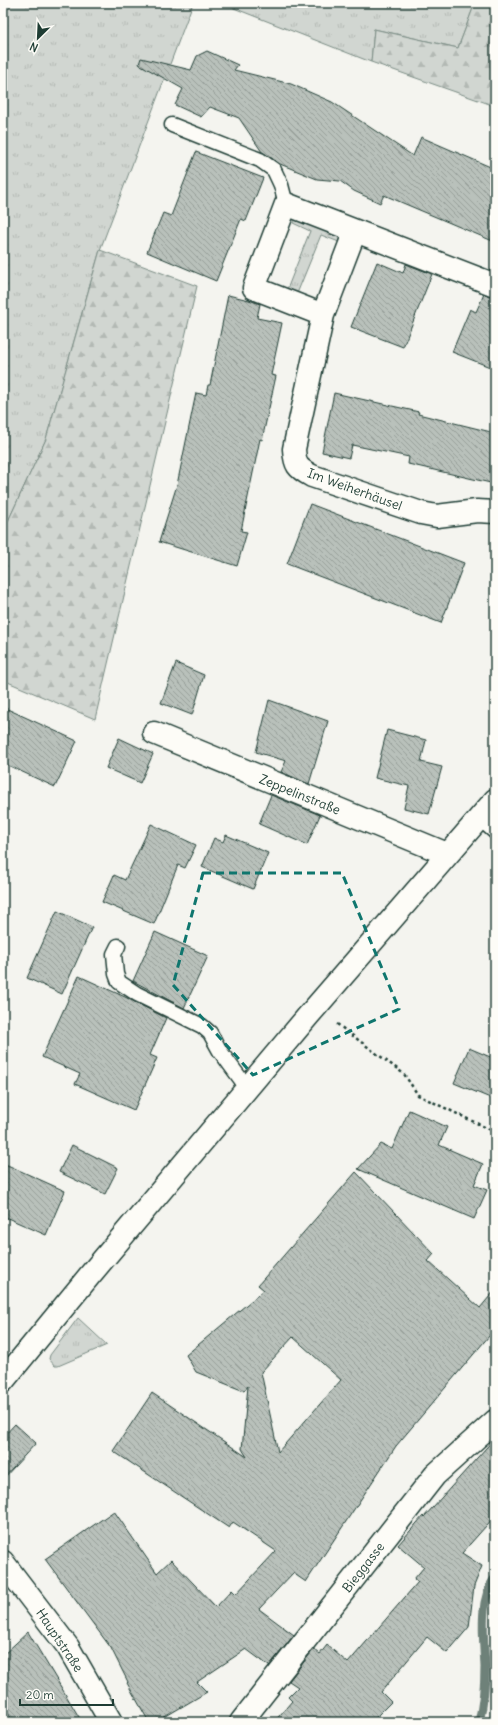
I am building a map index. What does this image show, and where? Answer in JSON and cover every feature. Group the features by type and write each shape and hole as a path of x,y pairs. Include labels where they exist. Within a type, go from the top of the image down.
{"street":[{"path":"323,315 254,288 286,204 495,284"},
{"name":"Im Weiherhäusel","path":"355,231 323,315 294,449 295,461 300,469 312,476 421,513 437,516 477,511 495,512"},
{"name":"Zeppelinstraße","path":"154,733 447,854"},
{"path":"3,1381 90,1275 447,854 495,800"},
{"name":"Bieggasse","path":"241,1722 436,1475 495,1421"},
{"name":"Hauptstraße","path":"3,1562 68,1646 111,1722"}],"lane":[{"path":"172,125 260,160 274,170 281,185 286,204"},
{"path":"479,818 495,832"},
{"path":"118,946 114,954 116,974 119,982 137,994 202,1026 210,1033 220,1051 248,1089"}],"path":[{"path":"336,1023 404,1074 418,1095 495,1132"}],"highlighted area":[{"path":"203,873 342,873 399,1009 253,1075 173,985"}],"green space":[{"path":"3,3 193,3 100,250 46,439 3,532"},
{"path":"221,3 475,3 458,48 374,29 371,62"},
{"path":"475,3 495,3 495,106 371,62 374,29 458,48"},
{"path":"296,219 337,232 339,242 321,235 296,296 286,292 310,231 293,223"},
{"path":"100,250 197,286 95,719 3,680 3,532 46,439"},
{"path":"78,1318 107,1345 55,1366 49,1359 50,1355"}],"building":[{"path":"207,51 238,65 234,70 291,84 332,102 413,156 421,137 495,169 495,242 384,195 380,203 354,191 340,181 317,179 280,164 262,152 239,118 210,107 201,117 175,105 183,89 139,64 141,58 191,70 197,56"},
{"path":"196,152 263,178 246,221 241,219 216,281 147,252 163,213 171,216"},
{"path":"377,262 403,273 406,264 432,274 403,347 351,327"},
{"path":"484,294 495,297 495,369 452,352 470,309 476,312"},
{"path":"228,295 260,304 257,318 282,323 271,375 276,376 262,440 260,439 241,531 247,532 237,566 159,542 177,485 196,393 206,395 208,385 210,385"},
{"path":"334,393 419,412 418,414 495,433 495,484 408,464 409,457 352,445 349,458 322,452"},
{"path":"310,504 464,563 441,623 287,564"},
{"path":"176,663 204,675 192,715 161,703"},
{"path":"269,700 328,721 309,784 281,772 286,761 256,752"},
{"path":"3,707 77,741 55,787 3,763"},
{"path":"387,730 426,740 421,762 442,767 429,814 404,808 409,786 375,778"},
{"path":"119,738 153,754 140,783 106,768"},
{"path":"271,795 320,815 307,845 259,824"},
{"path":"151,824 196,845 185,868 178,865 154,924 102,902 114,875 125,880"},
{"path":"226,835 268,853 253,889 202,867 214,838 223,842"},
{"path":"57,911 92,927 62,994 27,978"},
{"path":"155,932 208,956 184,1008 133,981"},
{"path":"79,976 166,1018 150,1055 157,1058 134,1110 75,1084 80,1074 42,1057"},
{"path":"469,1048 495,1059 495,1100 454,1083"},
{"path":"409,1110 447,1127 439,1145 483,1164 474,1185 487,1190 474,1219 358,1169 381,1144 392,1149"},
{"path":"72,1145 118,1168 105,1194 59,1172"},
{"path":"3,1163 65,1191 46,1235 3,1216"},
{"path":"356,1172 434,1254 428,1261 480,1308 495,1290 495,1329 396,1446 306,1582 293,1573 259,1609 294,1635 269,1666 246,1649 197,1682 207,1692 156,1722 149,1722 127,1683 128,1682 111,1648 45,1559 114,1511 157,1573 171,1560 216,1607 232,1590 236,1594 276,1551 233,1522 229,1528 113,1451 152,1393 247,1457 242,1449 248,1386 244,1391 196,1372 186,1355 264,1290 258,1285","holes":["293,1337 341,1380 278,1452 261,1372"]},
{"path":"15,1424 36,1443 3,1479 3,1437"},
{"path":"495,1438 495,1516 462,1553 482,1566 474,1586 469,1627 447,1653 427,1637 381,1692 391,1702 371,1722 274,1722 292,1701 288,1697 298,1687 289,1681 314,1649 320,1654 327,1645 348,1663 418,1582 414,1579 424,1567 398,1545"},
{"path":"28,1632 82,1722 13,1722 3,1703 3,1655"}],"waterway":[{"path":"479,1722 485,1680 483,1633 484,1609 486,1598 495,1578"}]}
